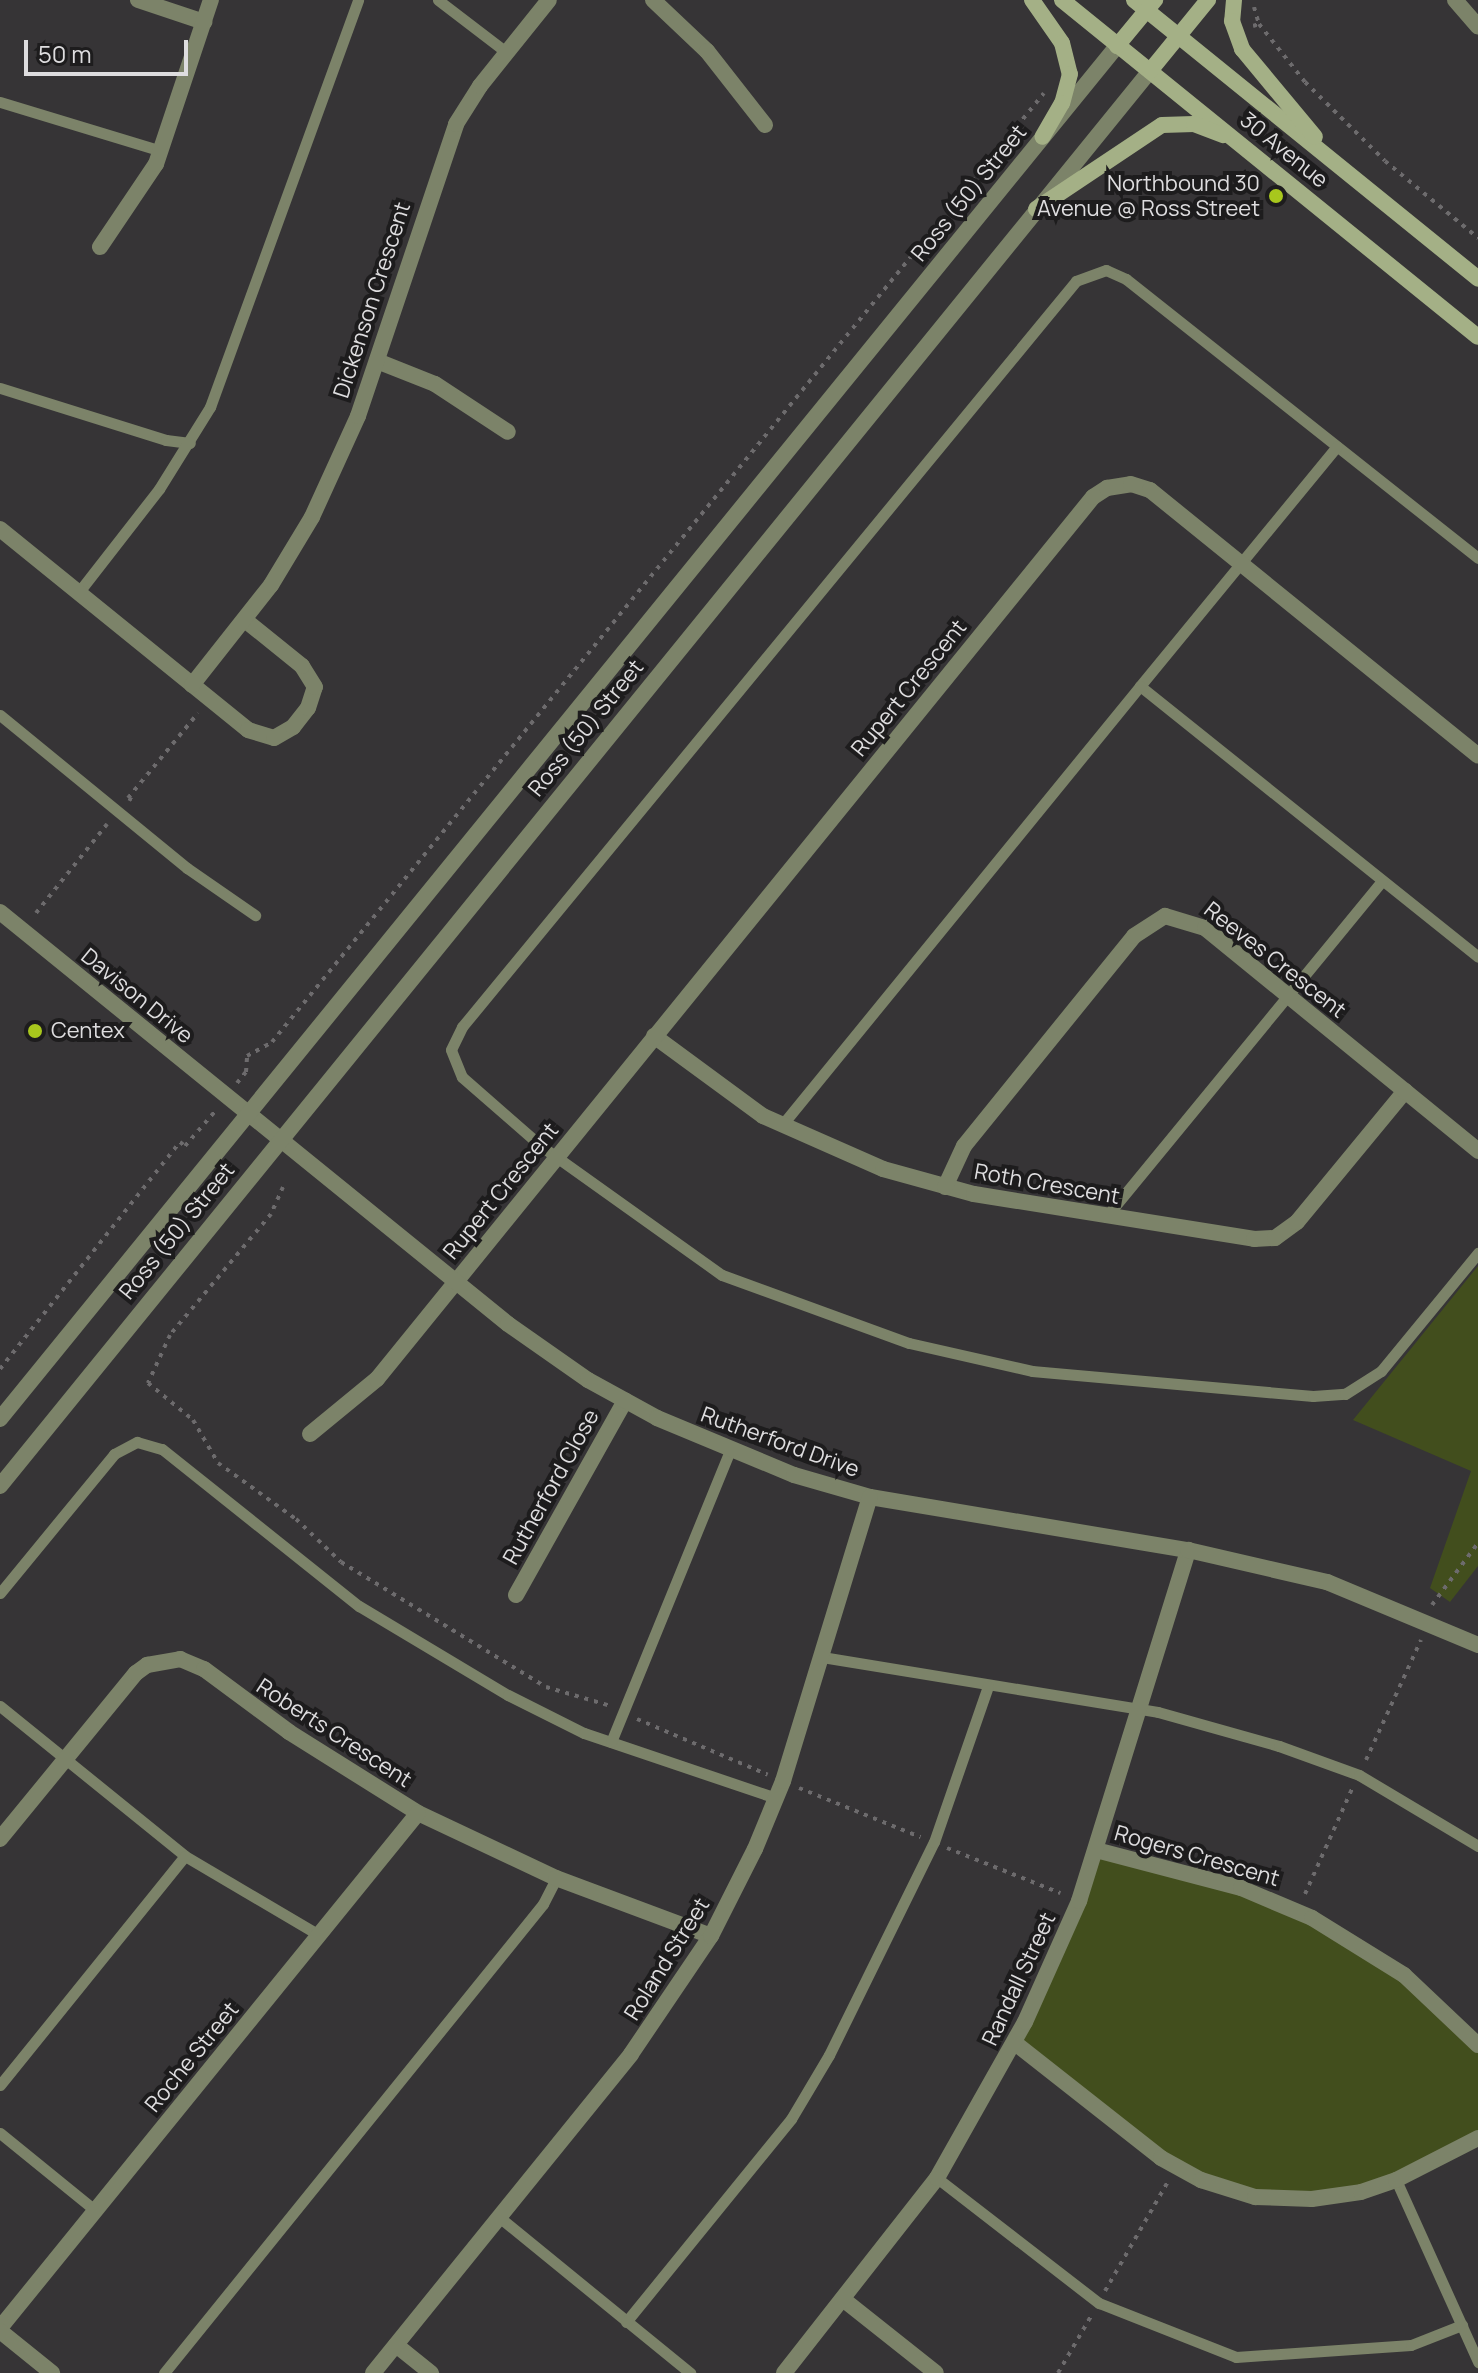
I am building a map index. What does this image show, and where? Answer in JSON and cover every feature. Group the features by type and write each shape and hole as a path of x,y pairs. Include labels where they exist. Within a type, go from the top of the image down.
{"main road":[{"path":"1032,0 1062,43 1070,74 1062,103 1042,137"},
{"name":"30 Avenue","path":"1062,0 1478,337"},
{"name":"Ross (50) Street","path":"1150,71 1208,0"},
{"path":"1234,0 1232,21 1242,49 1342,169"},
{"name":"30 Avenue","path":"1145,3 1179,36 1478,279"},
{"name":"Ross (50) Street","path":"1117,46 1145,3"},
{"path":"1036,209 1162,125 1194,124 1238,141"}],"street":[{"path":"138,0 204,22"},
{"path":"100,247 161,151 211,0"},
{"name":"Dickenson Crescent","path":"192,685 245,620 293,550 328,485 377,361 456,124 506,52 549,0"},
{"path":"653,0 707,51 765,125"},
{"path":"1455,0 1478,26"},
{"name":"Ross (50) Street","path":"0,1419 1117,46"},
{"name":"Ross (50) Street","path":"0,1486 1150,71"},
{"path":"377,361 435,384 508,432"},
{"name":"Rupert Crescent","path":"310,1434 377,1379 1093,497 1120,484 1140,486 1478,756"},
{"path":"0,529 257,735 274,738 293,727 314,697 311,676 245,620"},
{"name":"Davison Drive","path":"0,912 247,1114"},
{"name":"Reeves Crescent","path":"945,1187 964,1146 1134,936 1154,920 1172,916 1192,921 1288,995 1478,1151"},
{"name":"Roth Crescent","path":"654,1036 782,1125 850,1157 945,1187 1106,1217 1275,1238 1297,1222 1405,1091"},
{"name":"Rutherford Drive","path":"247,1114 529,1339 625,1401 730,1451 870,1497 1188,1550 1327,1582 1478,1645"},
{"name":"Rutherford Close","path":"516,1595 625,1401"},
{"name":"Roland Street","path":"373,2373 631,2054 711,1936 776,1798 870,1497"},
{"name":"Randall Street","path":"784,2373 937,2178 1015,2043 1079,1901 1188,1550"},
{"name":"Roberts Crescent","path":"0,1839 136,1673 147,1665 180,1659 204,1669 289,1732 418,1813 556,1878 711,1936"},
{"name":"Roche Street","path":"0,2329 418,1813"},
{"name":"Rogers Crescent","path":"1096,1850 1241,1888 1312,1918 1404,1975 1478,2045"},
{"path":"1015,2043 1161,2158 1226,2190 1312,2199 1396,2180 1478,2138"},
{"path":"844,2300 936,2373"},
{"path":"0,2329 52,2373"},
{"path":"396,2345 431,2373"}],"lane":[{"path":"78,593 190,443 237,339 358,0"},
{"path":"438,0 506,52"},
{"path":"0,102 161,151"},
{"path":"1478,558 1126,279 1106,270 1076,281 455,1038 452,1059 462,1077 557,1156 722,1275 909,1343 1032,1371 1345,1394 1381,1371 1478,1253"},
{"path":"0,388 166,440 190,443"},
{"path":"782,1125 1337,446"},
{"path":"1140,686 1478,957"},
{"path":"0,715 187,868 255,915"},
{"path":"1106,1217 1382,881"},
{"path":"0,1593 114,1454 137,1442 162,1449 359,1606 508,1695 611,1742 776,1798"},
{"path":"611,1742 620,1712 730,1451"},
{"path":"822,1657 1139,1709 1279,1746 1359,1775 1478,1846"},
{"path":"626,2322 791,2119 829,2055 934,1842 988,1686"},
{"path":"0,1706 185,1856 319,1935"},
{"path":"0,2085 185,1856"},
{"path":"164,2373 543,1904 556,1878"},
{"path":"0,2133 96,2211"},
{"path":"937,2178 1099,2303 1236,2357 1411,2345 1462,2325"},
{"path":"1396,2180 1478,2362"},
{"path":"499,2217 690,2373"}],"path":[{"path":"1253,0 1259,24 1319,97 1385,161 1478,238"},
{"path":"1244,29 1259,24"},
{"path":"246,1072 247,1056 272,1042 1048,88"},
{"path":"0,1369 180,1142 185,1146 204,1123"},
{"path":"283,1187 271,1214 159,1351 148,1383 193,1420 218,1463 296,1519 341,1562 546,1687 602,1700 620,1712 762,1772"},
{"path":"1435,1599 1478,1543"},
{"path":"803,1789 1060,1893"},
{"path":"1058,2373 1167,2183"}],"green space":[{"path":"1478,1266 1478,1566 1450,1602 1430,1588 1471,1471 1353,1420"},
{"path":"1096,1850 1212,1880 1345,1936 1478,2045 1478,2138 1412,2173 1312,2199 1201,2180 1015,2043"}],"place":[{"name":"Northbound 30 Avenue @ Ross Street","path":"1276,196"},
{"name":"Centex","path":"35,1031"}]}
